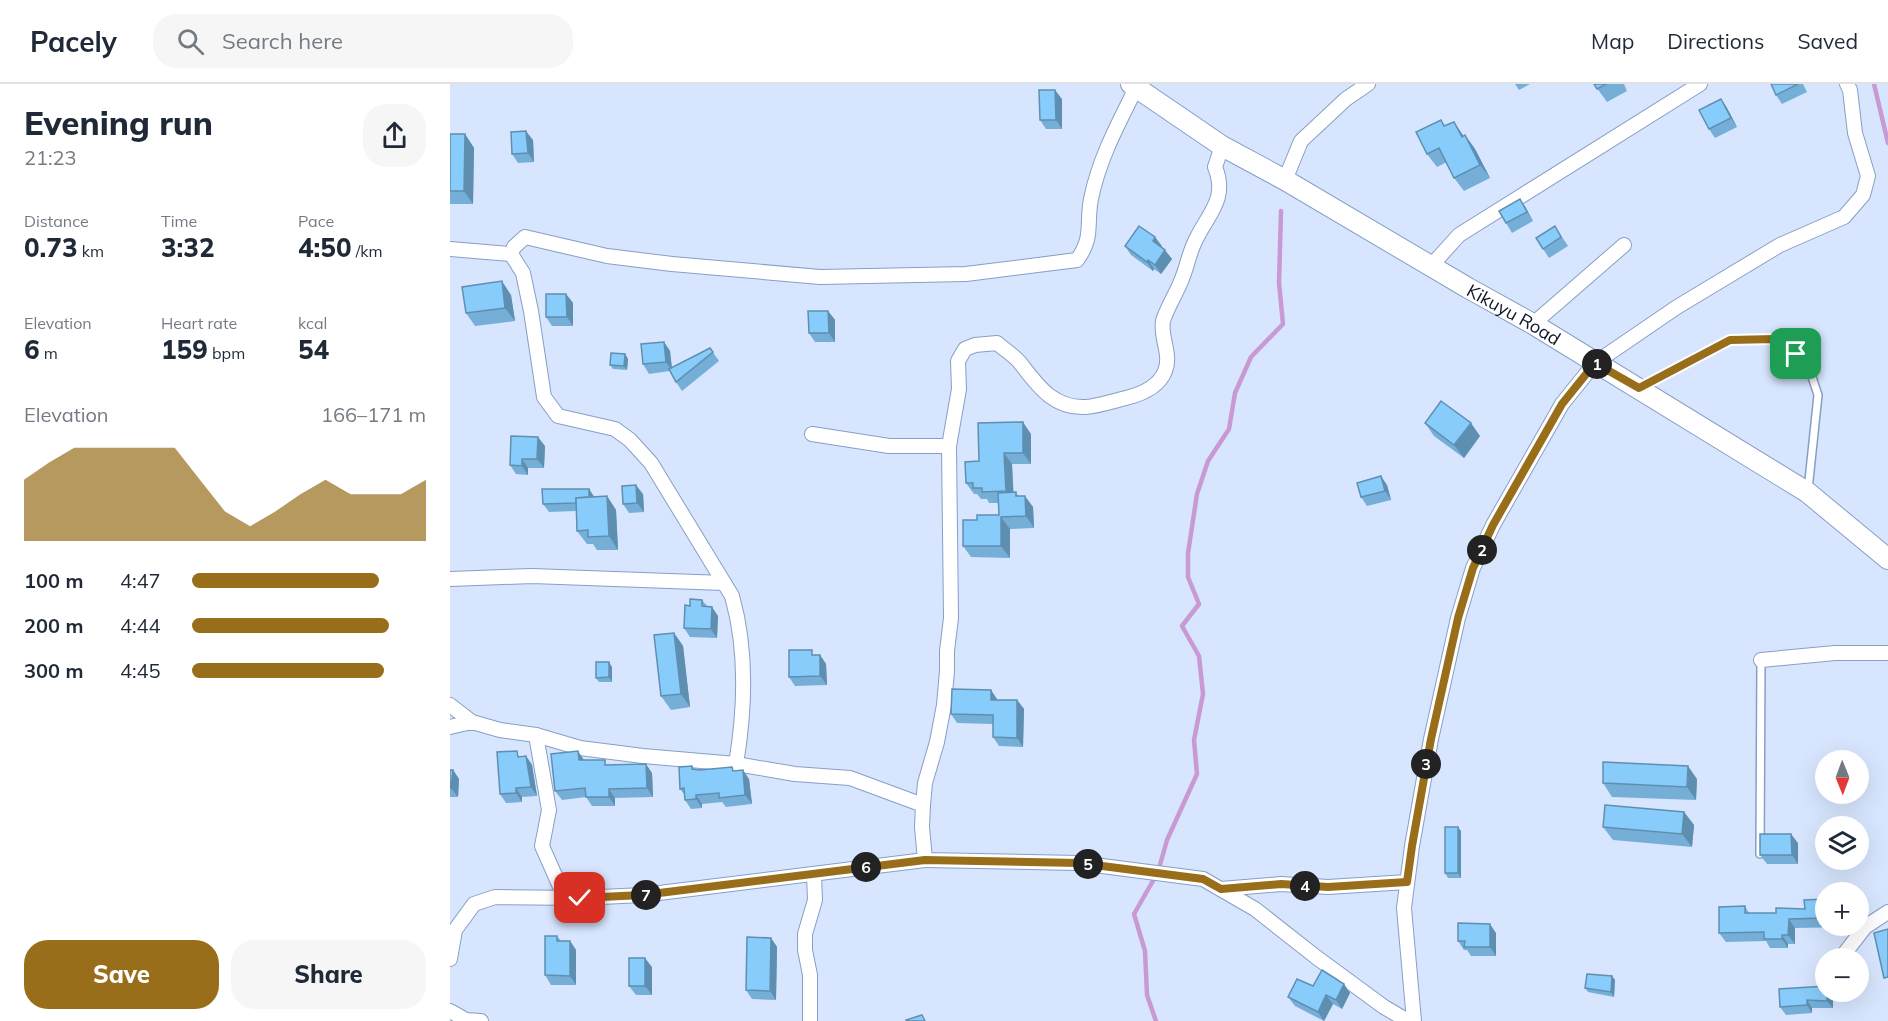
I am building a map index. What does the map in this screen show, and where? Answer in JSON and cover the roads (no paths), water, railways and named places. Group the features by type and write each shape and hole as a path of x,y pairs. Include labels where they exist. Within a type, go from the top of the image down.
{"main road":[{"name":"Kikuyu Road","path":"1134,85 1222,146 1533,324 1808,492 1888,559"}],"street":[{"path":"1285,180 1301,141 1346,99 1368,84"},
{"path":"1431,266 1459,235 1700,84"},
{"path":"450,959 455,930 474,904 495,897 565,898 643,895 925,860 1079,863 1203,879 1255,909 1383,1007 1413,1021 1404,908 1407,882 1431,739 1458,618 1473,568 1493,525 1562,404 1595,363 1677,308 1780,245 1844,217 1863,195 1869,176 1855,133 1850,90 1847,84"},
{"path":"736,764 741,732 742,658 738,617 732,596 651,463 630,440 615,429 558,416 544,397 531,311 523,273 512,254 514,246 525,237 607,256 672,264 820,276 966,274 1077,260 1085,249 1090,229 1091,200 1106,150 1134,85"},
{"path":"925,860 922,806 925,783 937,742 944,705 950,637 949,446 958,389 958,361 965,349 975,345 997,343 1020,362 1043,392 1059,403 1084,407 1138,395 1156,385 1166,370 1166,352 1162,335 1163,319 1180,285 1194,244 1216,205 1220,178 1215,166 1222,146"},
{"path":"1533,324 1624,245"},
{"path":"450,249 512,254"},
{"path":"812,434 889,446 949,446"},
{"path":"450,579 532,576 724,583"},
{"path":"1761,660 1835,653 1888,653"},
{"path":"450,705 472,722 500,730 536,735 580,748 736,764 795,774 850,778 922,806"},
{"path":"450,727 472,722"},
{"path":"536,735 549,810 542,846 565,898"},
{"path":"810,1021 810,975 805,950 805,934 815,900 814,875"},
{"path":"1221,889 1281,884 1328,887 1407,882"},
{"path":"1848,948 1865,927 1888,912"},
{"path":"450,1011 466,1020 481,1021"}],"lane":[{"path":"1639,388 1730,340 1775,339 1796,354 1810,371 1818,395 1808,492"},
{"path":"1760,854 1761,660"}],"waterway":[{"path":"1874,84 1888,143"},
{"path":"1156,1021 1147,995 1145,951 1134,914 1158,872 1167,840 1197,774 1194,740 1203,694 1199,656 1182,626 1199,604 1188,577 1188,553 1197,494 1208,461 1229,429 1235,393 1251,357 1283,324 1279,283 1281,211"}]}
